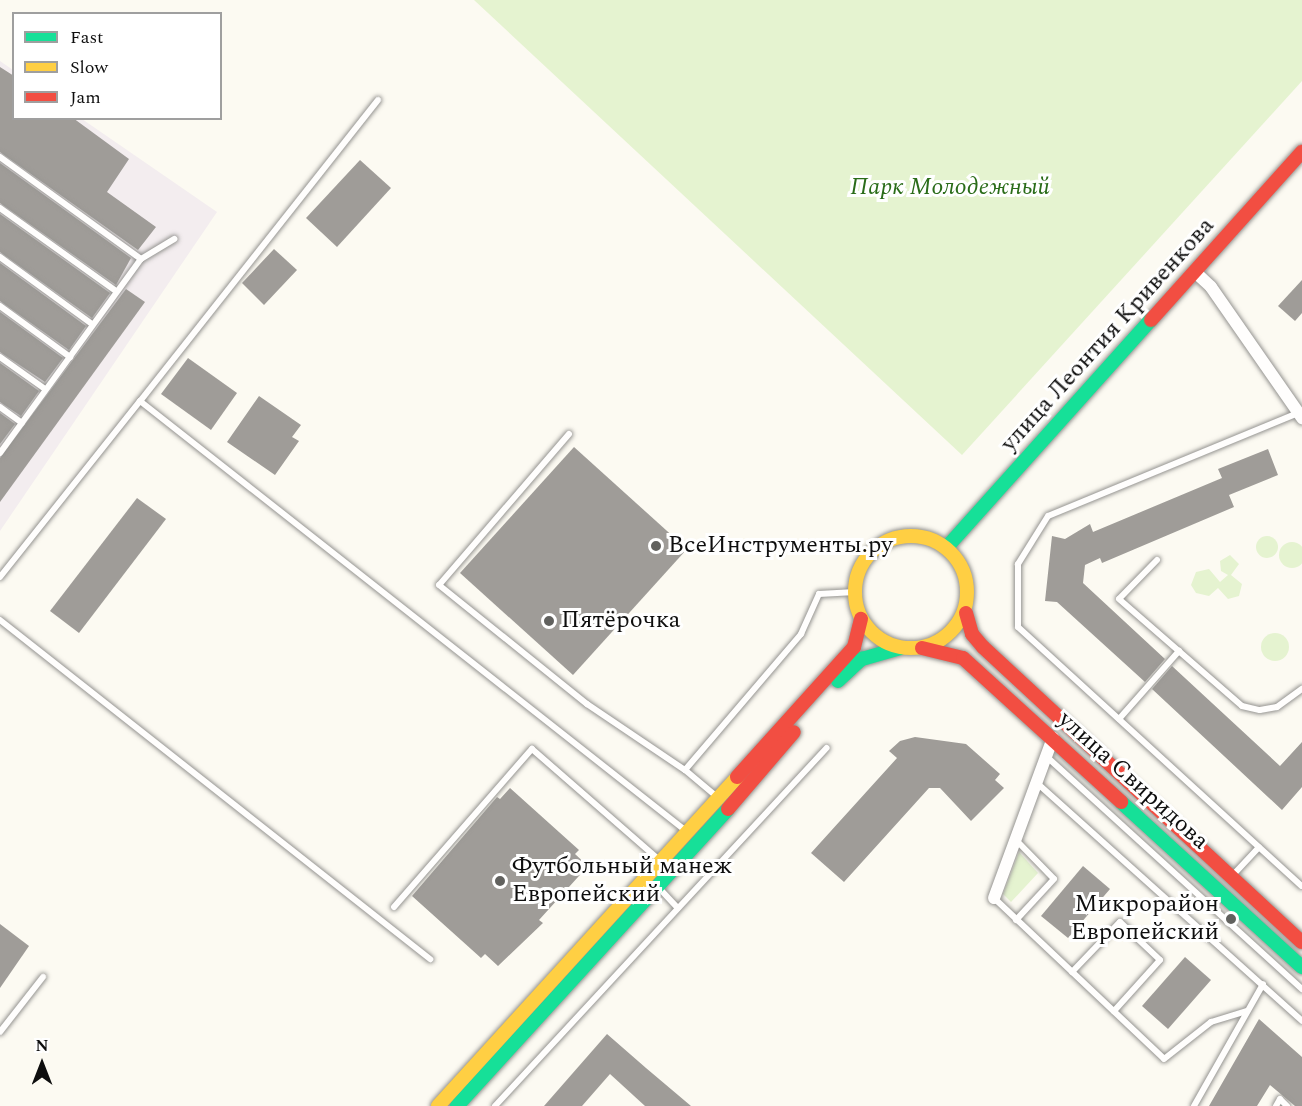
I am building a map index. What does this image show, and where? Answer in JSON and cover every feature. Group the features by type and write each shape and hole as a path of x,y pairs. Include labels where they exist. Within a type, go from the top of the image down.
{"street":[{"name":"улица Леонтия Кривенкова","path":"947,547 1302,152"},
{"path":"1194,272 1211,287 1300,415"},
{"path":"457,1106 616,929 658,888 848,670 862,659 900,648 922,648 945,636 966,613 969,597 966,573 947,547 931,538 907,535 882,543 866,558 856,576 855,592 861,619 870,633 900,648"},
{"name":"улица Свиридова","path":"966,613 972,634 983,647 1302,942"},
{"path":"438,1106 854,647 861,619"},
{"name":"улица Свиридова","path":"922,648 963,658 1302,967"},
{"path":"994,898 1053,738"}],"lane":[{"path":"0,577 378,100"},
{"path":"0,157 141,259"},
{"path":"0,208 116,291"},
{"path":"0,453 141,259 174,239"},
{"path":"0,257 92,324"},
{"path":"0,306 70,357"},
{"path":"0,357 45,389"},
{"path":"140,400 687,832"},
{"path":"0,407 22,423"},
{"path":"1300,415 1048,516 1018,564 1018,627 1302,886"},
{"path":"569,434 439,585 587,704 685,770 718,798"},
{"path":"1157,560 1119,598 1242,706 1260,711 1277,707 1302,689"},
{"path":"685,770 801,634 819,594 855,592"},
{"path":"0,620 430,959"},
{"path":"1119,719 1179,651"},
{"path":"495,1106 827,748"},
{"path":"394,907 532,749 661,861"},
{"path":"1046,757 1302,990"},
{"path":"1037,783 1302,1021"},
{"path":"1016,840 1054,879 1017,920"},
{"path":"1232,876 1259,847"},
{"path":"658,888 678,908"},
{"path":"994,898 1164,1059 1211,1022 1246,1011"},
{"path":"1072,972 1120,922 1160,960 1113,1011"},
{"path":"0,1032 43,977"},
{"path":"1194,1106 1263,984"},
{"path":"1276,1106 1280,1099 1287,1106"}],"shaded area":[{"path":"0,61 12,69 12,120 83,120 217,212 0,531"}],"green space":[{"name":"Парк Молодежный","path":"474,0 1302,0 1302,81 962,455"},
{"path":"1267,536 1275,539 1278,547 1275,555 1267,558 1259,555 1256,547 1259,539"},
{"path":"1292,542 1301,546 1303,561 1301,564 1292,568 1283,564 1279,555 1283,546"},
{"path":"1230,555 1239,564 1231,575 1242,584 1239,596 1228,599 1218,588 1209,596 1196,593 1191,585 1196,572 1209,569 1220,582 1228,575 1221,571 1220,561"},
{"path":"1275,633 1285,637 1289,647 1285,657 1275,661 1265,657 1261,647 1265,637"},
{"path":"1019,852 1038,873 1011,902 1003,894"}],"building":[{"path":"0,67 12,75 12,120 76,120 129,159 107,192 156,227 138,250 0,152"},
{"path":"360,160 391,188 337,247 306,218"},
{"path":"0,163 131,258 116,285 0,203"},
{"path":"0,214 110,293 92,318 0,252"},
{"path":"274,249 297,270 264,305 242,283"},
{"path":"0,263 86,326 69,350 0,301"},
{"path":"1302,280 1302,313 1295,321 1278,306"},
{"path":"126,289 145,302 0,502 0,458"},
{"path":"0,312 63,358 45,382 0,352"},
{"path":"188,358 237,393 211,430 161,394"},
{"path":"0,363 39,391 21,416 0,402"},
{"path":"259,396 301,425 292,437 299,441 275,475 227,442"},
{"path":"0,413 15,424 0,444"},
{"path":"574,447 687,549 573,675 460,573"},
{"path":"1268,449 1278,475 1229,495 1234,507 1102,563 1100,558 1085,565 1083,583 1165,659 1145,682 1057,602 1045,601 1052,536 1065,539 1090,524 1093,532 1222,478 1218,469"},
{"path":"137,498 166,519 79,633 50,611"},
{"path":"1172,666 1280,766 1302,742 1302,787 1282,810 1152,689"},
{"path":"915,737 966,744 1000,774 995,780 1004,788 971,821 940,788 929,788 844,882 811,853 897,758 889,751 900,741"},
{"name":"Футбольный манеж Европейский","path":"510,788 579,850 575,854 588,866 539,920 543,923 498,966 485,954 481,958 412,896 497,797 500,799"},
{"path":"1083,866 1110,889 1068,938 1041,916"},
{"path":"0,924 29,946 0,988"},
{"path":"1185,957 1211,980 1168,1029 1142,1006"},
{"path":"1259,1019 1302,1057 1302,1106 1295,1106 1270,1085 1257,1106 1209,1106"},
{"path":"607,1034 691,1106 645,1106 610,1074 582,1106 544,1106"}],"traffic: fast":[{"path":"947,547 1151,320"},
{"path":"838,681 862,659 900,648"},
{"path":"1121,802 1302,967"},
{"path":"457,1106 728,809"}],"traffic: slow":[{"path":"911,536 933,540 951,552 963,570 967,592 963,614 951,632 933,644 911,648 889,644 871,632 859,614 855,592 859,570 871,552 889,540 911,536"},
{"path":"438,1106 737,777"}],"traffic: jam":[{"path":"1151,320 1302,152"},
{"path":"966,613 972,634 983,647 1302,942"},
{"path":"737,777 854,647 861,619"},
{"path":"922,648 963,658 1121,802"},
{"path":"728,809 794,732"}],"place":[{"name":"ВсеИнструменты.ру","path":"656,546"},
{"name":"Пятёрочка","path":"549,621"},
{"name":"Футбольный манеж Европейский","path":"500,881"},
{"name":"Микрорайон Европейский","path":"1231,919"}]}
